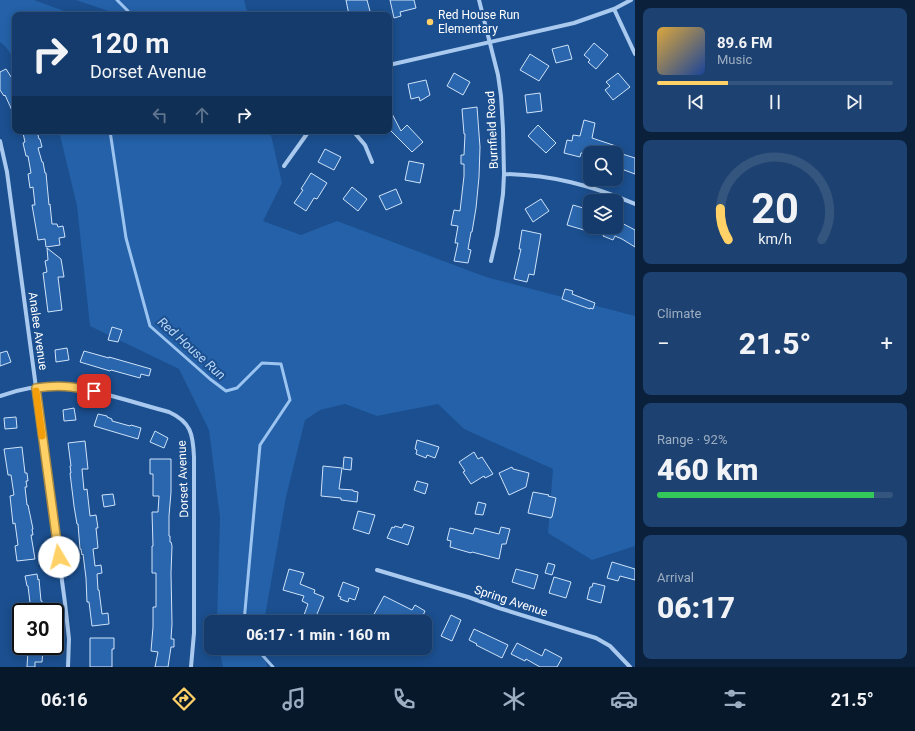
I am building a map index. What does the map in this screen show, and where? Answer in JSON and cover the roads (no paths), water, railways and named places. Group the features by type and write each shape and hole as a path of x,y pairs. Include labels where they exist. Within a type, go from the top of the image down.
{"street":[{"name":"Burnfield Road","path":"479,0 498,75 503,129 503,194 501,212 491,261"},
{"path":"392,64 574,23 614,9 631,0"},
{"path":"614,9 635,54"},
{"path":"284,166 307,134"},
{"path":"356,134 365,145 372,162"},
{"name":"Analee Avenue","path":"0,141 7,172 65,603 69,639 68,667"},
{"path":"504,174 525,174 571,181 615,195 635,204"},
{"name":"Dorset Avenue","path":"0,396 17,391 51,386 78,387 169,412 178,417 190,429 194,446 194,633 191,667"},
{"name":"Spring Avenue","path":"377,570 596,638 610,646 630,667"}],"waterway":[{"name":"Red House Run","path":"117,0 128,12"},
{"name":"Red House Run","path":"110,134 126,238 150,326 210,379 226,391 237,388 262,363 281,364 290,400 260,445 245,615"},
{"name":"Red House Run","path":"262,655 273,667"}],"place":[{"name":"Red House Run Elementary","path":"430,22"}]}
